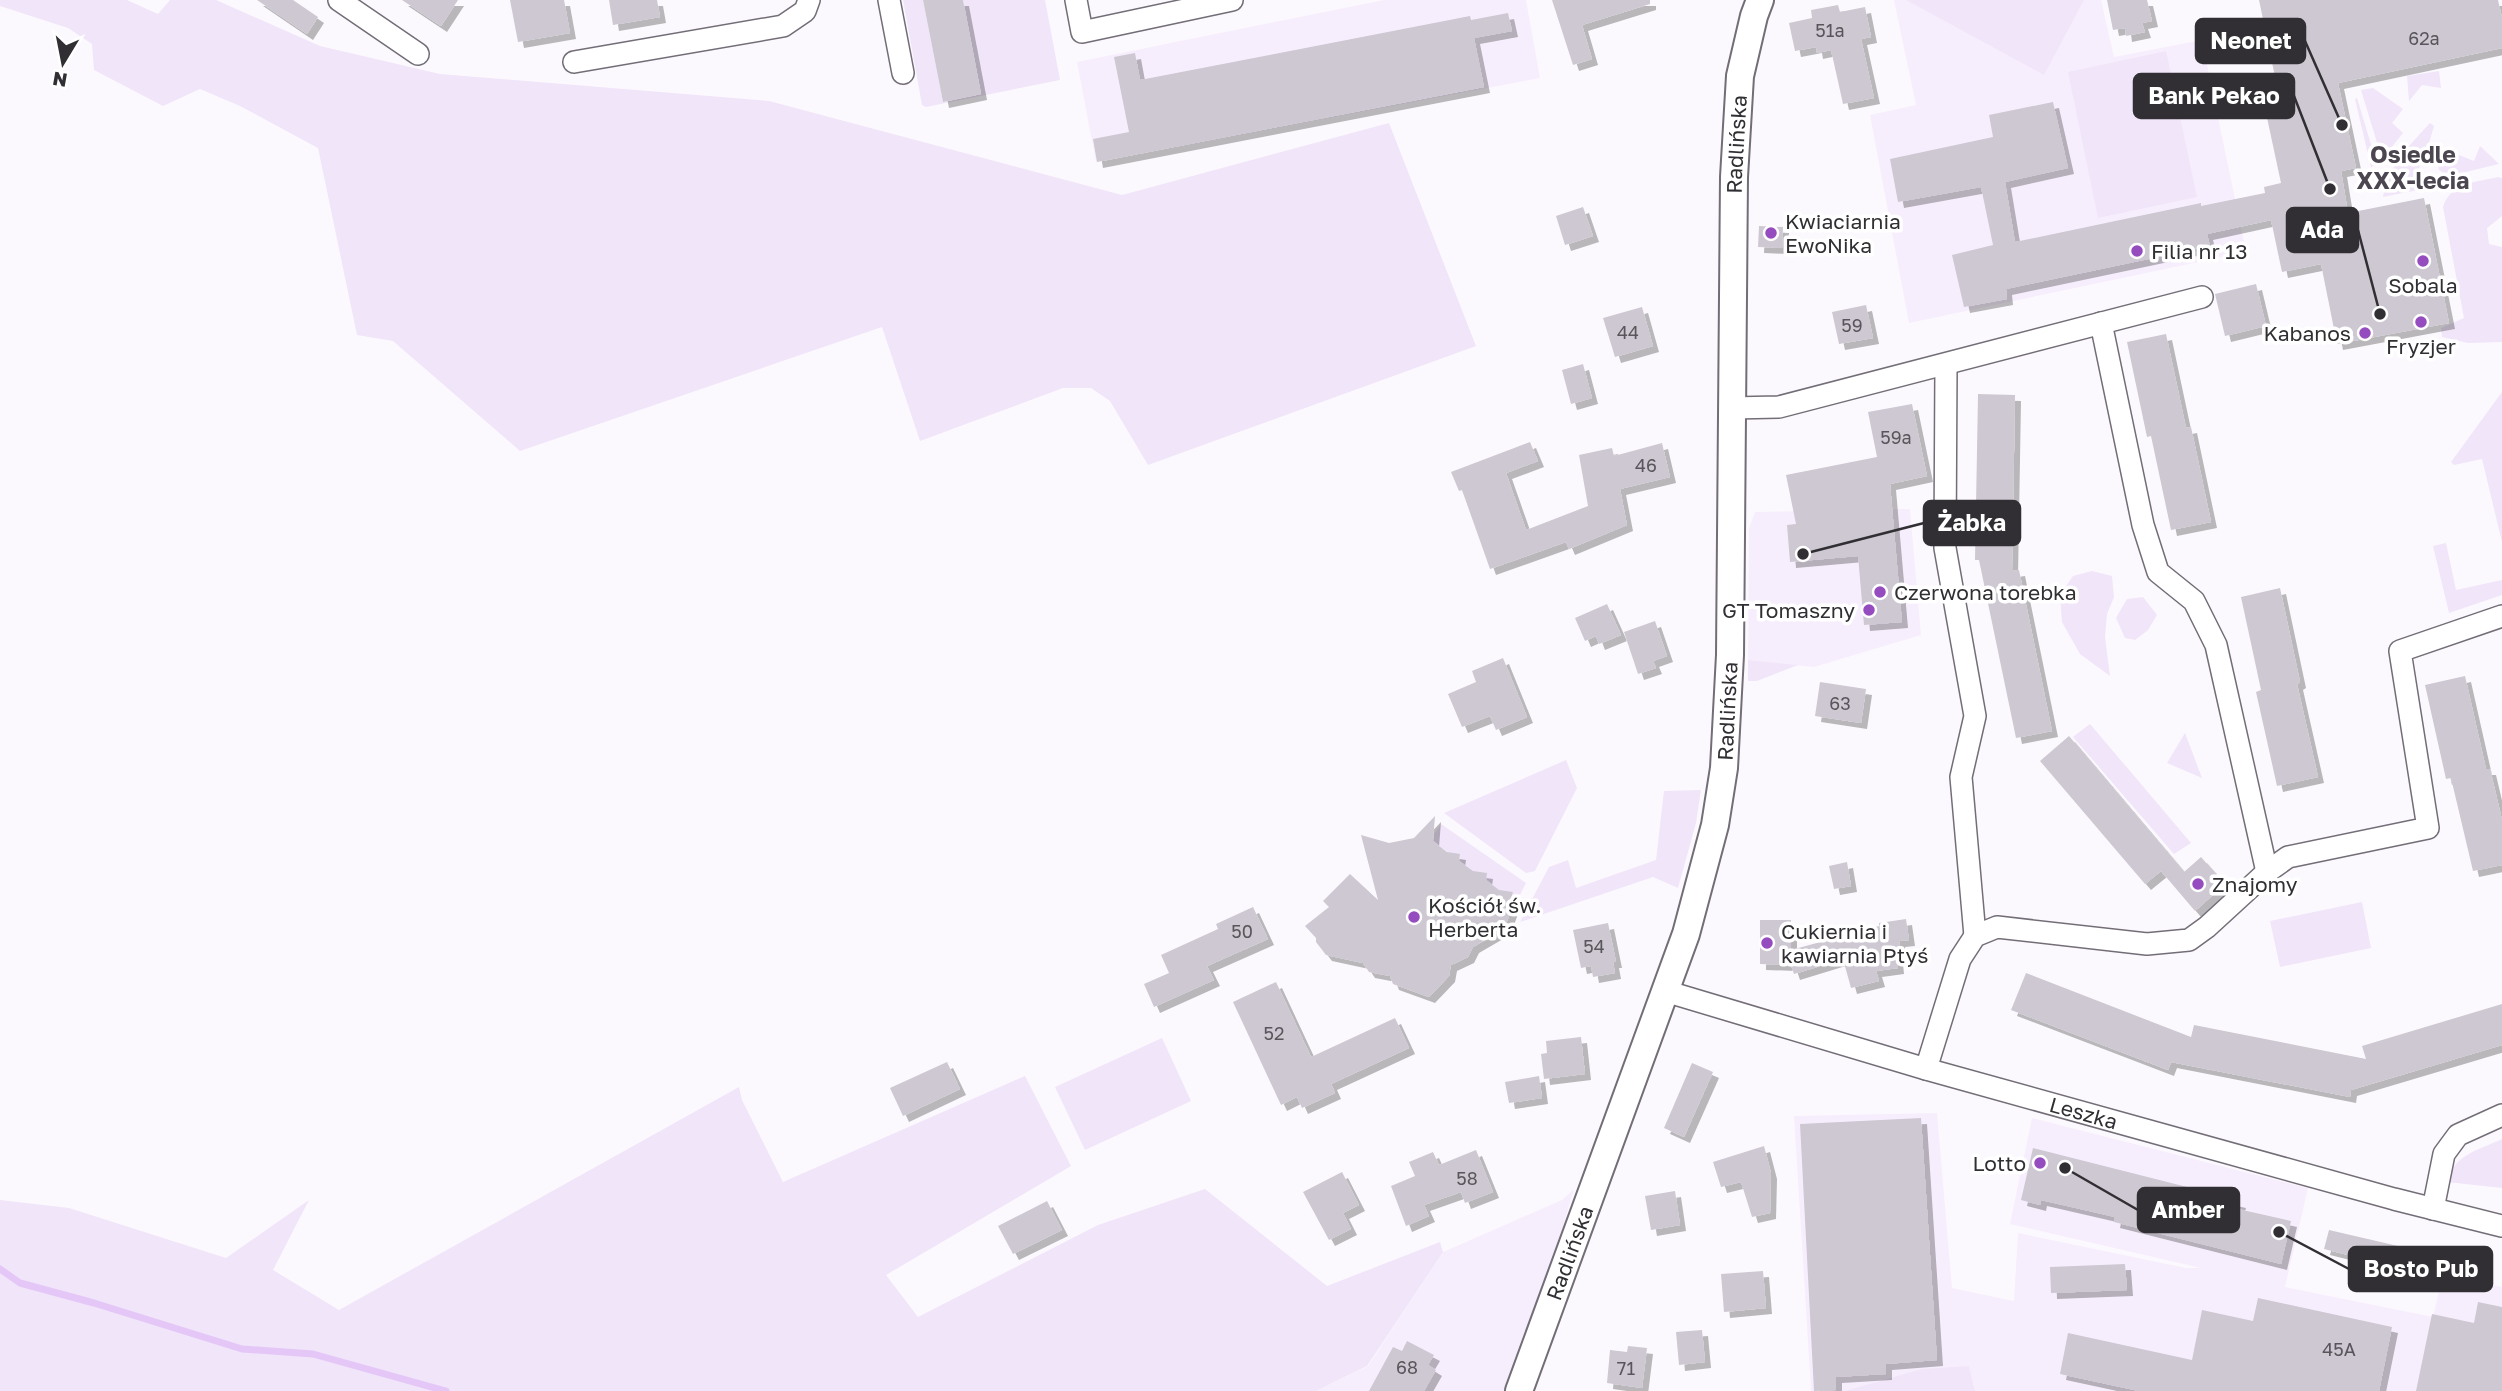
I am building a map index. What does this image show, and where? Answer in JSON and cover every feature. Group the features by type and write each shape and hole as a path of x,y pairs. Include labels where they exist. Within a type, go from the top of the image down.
{"street":[{"path":"339,0 418,54"},
{"path":"574,62 783,26 804,11 809,0"},
{"path":"890,0 903,73"},
{"path":"1076,0 1082,32 1232,0"},
{"name":"Radlińska","path":"1518,1391 1686,934 1715,825 1724,768 1730,647 1734,177 1739,89 1759,0"},
{"path":"1731,408 1779,407 2203,297"},
{"path":"2101,323 2143,525 2158,572 2194,601 2216,645 2267,872"},
{"path":"1946,365 1945,548 1975,716 1961,777 1975,936"},
{"path":"1926,1069 1960,959 1975,936 1997,927 2147,944 2189,940 2288,857 2428,828 2400,651 2502,616"},
{"name":"Leszka","path":"1665,991 1926,1069 2502,1226"},
{"path":"2432,1209 2444,1154 2458,1135 2502,1115"}],"shaded area":[{"path":"0,0 127,0 158,14 170,0 216,0 320,46 440,74 769,101 1122,195 1389,123 1476,346 1148,465 1110,401 1091,388 1063,388 920,441 882,327 520,451 393,341 357,335 318,148 240,106 200,89 163,106 94,70 92,44 68,28 0,6"},
{"path":"903,0 923,0 943,102 981,94 963,0 1045,0 1060,80 926,107 922,105"},
{"path":"1384,0 1526,0 1540,78 1096,162 1077,62"},
{"path":"1894,0 2101,0 2114,57 2202,40 2246,252 1909,323 1870,115 1916,105"},
{"path":"1906,0 2084,0 2044,75"},
{"path":"2166,51 2197,197 2098,218 2068,72"},
{"path":"2439,71 2441,88 2422,85 2409,101 2407,76"},
{"path":"2373,88 2403,109 2392,123 2403,133 2382,159 2361,90"},
{"path":"2357,98 2377,164 2371,167 2355,99"},
{"path":"2430,123 2434,126 2429,143 2474,161 2480,146 2499,164 2449,176 2439,170 2437,161 2419,164 2423,189 2383,197 2395,166"},
{"path":"2502,178 2502,216 2487,228 2489,244 2502,247 2502,342 2468,343 2442,337 2441,328 2464,318 2443,207 2458,188"},
{"path":"2502,392 2502,542 2482,459 2454,465 2451,462"},
{"path":"1910,509 1921,635 1814,667 1748,660 1749,528 1755,512"},
{"path":"2446,543 2456,590 2502,580 2502,595 2449,613 2433,546"},
{"path":"2092,571 2112,576 2114,597 2107,614 2105,637 2110,676 2080,654 2062,622 2060,595 2073,576"},
{"path":"2143,597 2157,615 2148,630 2135,640 2125,638 2116,618 2127,599"},
{"path":"1748,660 1798,665 1757,681 1748,681"},
{"path":"2090,724 2191,843 2174,854 2073,737"},
{"path":"2185,733 2202,778 2167,763"},
{"path":"1566,760 1577,788 1535,871 1526,873 1444,813"},
{"path":"1701,790 1696,823 1678,888 1653,877 1520,922 1549,867 1568,860 1576,888 1656,860 1664,791"},
{"path":"1441,824 1526,883 1517,901 1512,898 1513,892 1510,892 1508,897 1459,861 1460,854 1457,854 1456,858 1433,841"},
{"path":"2362,902 2371,948 2280,967 2270,921"},
{"path":"1162,1038 1191,1101 1085,1150 1055,1087"},
{"path":"1025,1076 1071,1166 886,1275 918,1317 1098,1225 1205,1189 1327,1286 1440,1242 1443,1252 1367,1366 1316,1391 0,1391 0,1200 69,1208 226,1258 309,1200 273,1270 339,1310 739,1087 742,1100 783,1182"},
{"path":"1937,1113 1952,1288 2014,1301 2018,1233 2186,1268 2201,1268 2010,1224 2032,1118 2308,1188 2285,1287 2433,1317 2443,1274 2502,1287 2502,1391 1975,1391 1969,1366 1846,1391 1811,1391 1794,1116"},
{"path":"2502,1139 2502,1188 2447,1182 2450,1173 2461,1159"},
{"path":"1574,1189 1549,1274 1506,1391 1316,1391 1368,1366 1443,1252 1562,1200"},
{"path":"1969,1366 1975,1391 1845,1391 1922,1369"}],"building":[{"path":"257,0 293,0 318,17 307,34"},
{"path":"402,0 458,0 441,26"},
{"path":"510,0 564,0 570,33 518,42"},
{"path":"609,0 657,0 660,17 613,25"},
{"path":"923,0 963,0 981,94 943,102"},
{"path":"1552,0 1650,0 1650,4 1582,25 1592,59 1573,65"},
{"path":"2107,0 2147,0 2152,21 2142,23 2145,32 2126,36 2125,28 2113,30"},
{"path":"2259,0 2498,0 2502,18 2502,48 2338,83 2356,168 2341,171 2348,213 2424,198 2449,323 2337,344 2321,264 2282,272 2271,220 2207,234 2210,246 2006,289 2007,299 1964,307 1952,255 1993,245 1981,187 1898,202 1890,159 1993,137 1989,115 2053,102 2068,168 2005,182 2015,242 2201,203 2201,206 2265,193 2264,187 2281,183 2263,99 2279,96"},
{"path":"1838,5 1840,12 1865,7 1871,37 1861,39 1874,98 1843,104 1831,50 1817,53 1816,47 1795,51 1789,23 1812,18 1811,10"},
{"path":"1508,13 1512,31 1474,38 1484,87 1097,162 1093,139 1129,132 1114,57 1135,53 1140,80 1470,16 1471,20"},
{"path":"1583,207 1593,236 1565,245 1556,216"},
{"path":"1759,226 1783,227 1782,248 1758,247"},
{"path":"2256,284 2266,326 2225,336 2215,294"},
{"path":"1866,305 1873,338 1839,344 1832,312"},
{"path":"1642,307 1653,346 1615,357 1603,318"},
{"path":"2166,334 2186,428 2191,427 2211,522 2171,530 2151,436 2147,437 2127,342"},
{"path":"1583,364 1592,398 1571,404 1562,370"},
{"path":"1978,394 2015,395 2012,571 2019,570 2052,731 2016,738 1979,560 1975,560"},
{"path":"1912,404 1927,476 1890,484 1902,622 1864,625 1858,556 1790,562 1787,525 1796,524 1786,475 1877,457 1868,412"},
{"path":"1530,442 1538,461 1506,473 1526,530 1588,506 1579,455 1612,448 1614,456 1662,443 1670,477 1620,489 1627,525 1569,549 1566,542 1490,569 1462,490 1459,491 1451,472"},
{"path":"2280,588 2300,682 2297,684 2318,777 2277,786 2256,692 2261,690 2241,597"},
{"path":"1607,604 1621,635 1599,644 1596,636 1585,641 1575,618"},
{"path":"1655,621 1667,656 1653,661 1656,668 1638,674 1624,632"},
{"path":"1503,658 1527,717 1496,730 1490,716 1462,727 1448,694 1476,682 1472,671"},
{"path":"2465,676 2486,769 2490,769 2502,820 2502,865 2473,871 2451,778 2446,779 2425,685"},
{"path":"1820,682 1866,689 1861,723 1815,716"},
{"path":"2069,736 2184,872 2201,857 2225,884 2195,911 2161,871 2145,884 2040,761"},
{"name":"Kościół św. Herberta","path":"1435,816 1433,841 1447,852 1460,854 1459,861 1473,871 1487,873 1486,880 1499,890 1513,892 1509,906 1511,911 1504,929 1473,947 1468,957 1451,965 1449,976 1429,997 1393,984 1390,976 1369,972 1363,963 1326,955 1305,926 1329,907 1323,901 1350,874 1378,900 1361,835 1389,843 1414,838"},
{"path":"1847,862 1851,886 1834,889 1829,866"},
{"path":"1253,907 1268,939 1207,966 1214,980 1154,1007 1144,984 1169,973 1161,955 1218,929 1216,924"},
{"path":"1906,919 1909,940 1899,941 1900,948 1896,948 1898,968 1876,971 1879,981 1851,988 1843,959 1794,974 1791,965 1760,964 1760,920 1791,920 1791,950 1879,926 1879,923"},
{"path":"1608,923 1616,962 1613,962 1615,973 1593,977 1591,966 1581,968 1573,930"},
{"path":"2026,973 2191,1037 2194,1025 2366,1059 2362,1046 2502,1004 2502,1045 2351,1090 2350,1097 2171,1062 2168,1070 2011,1010"},
{"path":"1276,982 1311,1057 1395,1018 1409,1048 1331,1084 1335,1093 1302,1108 1297,1097 1281,1105 1233,1002"},
{"path":"1581,1037 1585,1074 1544,1079 1541,1054 1547,1053 1546,1041"},
{"path":"947,1062 960,1089 903,1116 890,1088"},
{"path":"1692,1063 1713,1072 1684,1137 1664,1128"},
{"path":"1539,1076 1542,1098 1509,1103 1505,1082"},
{"path":"1921,1118 1937,1360 1886,1364 1886,1374 1836,1377 1836,1390 1814,1391 1800,1124"},
{"path":"1764,1146 1771,1173 1770,1213 1752,1217 1741,1182 1721,1187 1713,1162"},
{"path":"2033,1148 2199,1190 2199,1193 2240,1202 2238,1209 2291,1221 2281,1264 2114,1222 2115,1217 2041,1200 2040,1205 2021,1200"},
{"path":"1476,1150 1493,1192 1465,1203 1461,1192 1424,1205 1429,1216 1406,1226 1391,1186 1415,1176 1409,1162 1433,1152 1439,1165"},
{"path":"1342,1172 1359,1205 1343,1213 1351,1229 1329,1240 1303,1192"},
{"path":"1675,1191 1680,1225 1651,1230 1645,1196"},
{"path":"1047,1201 1062,1230 1013,1254 998,1226"},
{"path":"2329,1230 2398,1246 2392,1266 2324,1249"},
{"path":"2125,1264 2127,1290 2051,1293 2050,1267"},
{"path":"1763,1271 1766,1308 1724,1312 1721,1274"},
{"path":"2258,1298 2392,1327 2379,1391 2139,1391 2060,1374 2068,1333 2192,1360 2202,1310 2253,1321"},
{"path":"2478,1302 2502,1307 2502,1391 2416,1391 2432,1314 2474,1323"},
{"path":"1702,1330 1705,1362 1679,1365 1676,1332"},
{"path":"1407,1341 1434,1355 1428,1365 1436,1370 1424,1391 1369,1391 1393,1347 1402,1351"},
{"path":"1628,1346 1647,1348 1642,1388 1607,1383 1610,1350 1627,1352"}],"waterway":[{"path":"0,1269 20,1283 242,1349 313,1354 446,1391"}],"place":[{"name":"Neonet","path":"2342,125"},
{"name":"Bank Pekao","path":"2330,189"},
{"name":"Kwiaciarnia EwoNika","path":"1771,233"},
{"name":"Filia nr 13","path":"2137,251"},
{"name":"Sobala","path":"2423,261"},
{"name":"Ada","path":"2380,314"},
{"name":"Fryzjer","path":"2421,322"},
{"name":"Kabanos","path":"2365,333"},
{"name":"Żabka","path":"1803,554"},
{"name":"Czerwona torebka","path":"1880,592"},
{"name":"GT Tomaszny","path":"1869,610"},
{"name":"Znajomy","path":"2198,884"},
{"name":"Kościół św. Herberta","path":"1414,917"},
{"name":"Cukiernia i kawiarnia Ptyś","path":"1767,943"},
{"name":"Lotto","path":"2040,1163"},
{"name":"Amber","path":"2065,1168"},
{"name":"Bosto Pub","path":"2279,1232"}],"district":[{"name":"Osiedle XXX-lecia","path":"2413,167"}]}
